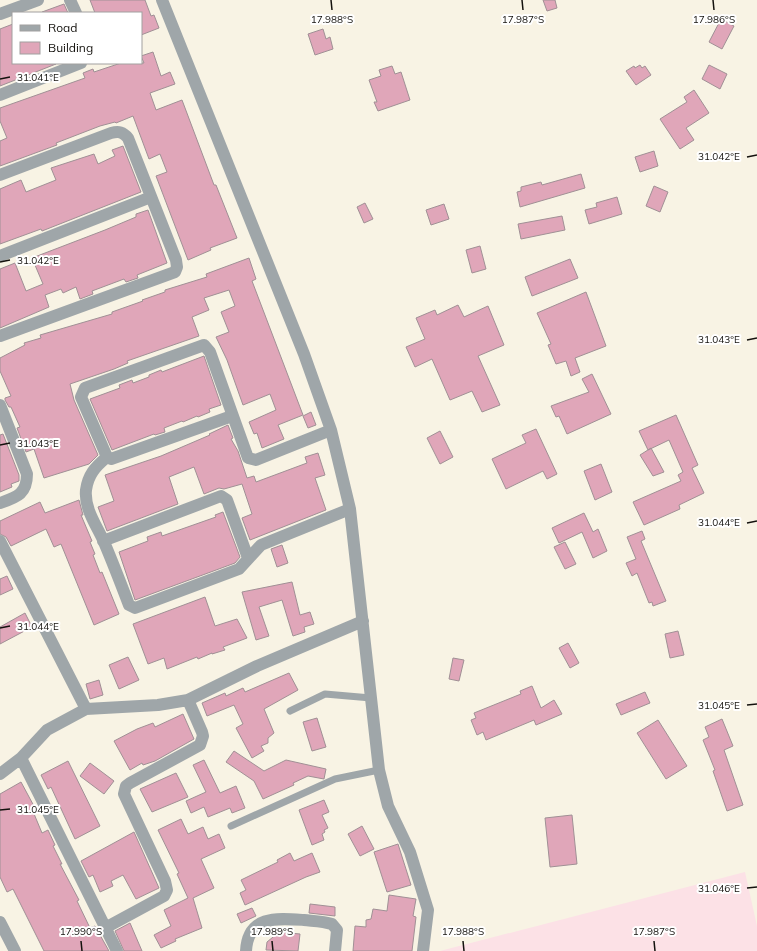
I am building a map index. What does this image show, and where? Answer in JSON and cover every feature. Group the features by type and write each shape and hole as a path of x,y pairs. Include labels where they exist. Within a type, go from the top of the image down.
{"street":[{"path":"0,14 38,0"},
{"path":"70,0 76,12"},
{"path":"162,0 304,354 330,430 350,509 379,770 388,806 410,852 428,910 422,951"},
{"path":"0,95 78,64"},
{"path":"0,175 118,131 124,133 128,138 176,260 177,267 175,272 0,336"},
{"path":"0,256 151,197"},
{"path":"106,458 81,397 85,388 204,345 210,352 248,458 256,460 330,430"},
{"path":"0,405 3,421 28,474 27,485 22,492 13,498 0,502"},
{"path":"106,458 114,460 232,416"},
{"path":"106,458 95,467 89,478 86,492 89,512 103,541 129,605 135,608 239,569 243,567 248,558 261,545 350,509"},
{"path":"103,541 221,496 227,500 248,558"},
{"path":"0,541 4,560 86,709"},
{"path":"1,770 21,758 47,730 86,709 158,705 188,700 257,666 363,621"},
{"path":"105,928 164,896 167,890 166,881 124,794 126,786 130,783 200,745 203,736 202,732 188,700"},
{"path":"21,758 117,951"},
{"path":"246,951 247,940 251,932 264,921 276,918 332,924 336,930 335,951"},
{"path":"0,922 15,951"}],"lane":[{"path":"290,711 325,694 371,698"},
{"path":"231,826 335,779 379,770"}],"shaded area":[{"path":"745,872 757,926 757,951 440,951"}],"building":[{"path":"90,0 145,0 151,16 154,15 159,28 142,35 142,12 95,12"},
{"path":"543,0 555,0 557,8 547,11"},
{"path":"64,4 68,12 42,12"},
{"path":"721,19 734,26 722,49 709,42"},
{"path":"12,24 12,64 56,64 0,86 0,29"},
{"path":"323,29 326,39 330,37 333,49 315,55 308,34"},
{"path":"153,52 161,76 170,72 175,84 150,93 156,110 182,100 214,185 216,185 237,238 210,248 211,250 188,260 156,176 167,172 160,154 149,159 133,116 116,123 100,126 56,143 57,145 0,166 0,141 7,138 0,121 0,108 85,78 83,73 93,69 94,72 118,64 142,64 144,63 142,56"},
{"path":"640,65 642,68 645,66 651,75 636,85 626,71 634,66 635,68"},
{"path":"709,65 727,74 720,89 702,79"},
{"path":"392,66 395,74 401,72 410,100 378,111 374,102 377,102 369,80 381,76 379,70"},
{"path":"694,90 709,113 686,128 694,140 680,149 660,119 687,102 684,97"},
{"path":"123,146 141,192 42,231 41,229 0,244 0,189 21,180 26,192 56,180 51,168 94,154 98,164 115,156 112,150"},
{"path":"654,151 658,166 640,172 635,157"},
{"path":"581,174 585,188 520,207 517,192 521,191 521,187 541,182 542,185"},
{"path":"654,186 668,192 660,212 646,206"},
{"path":"617,197 622,214 589,224 585,210 597,207 596,203"},
{"path":"365,203 373,219 364,223 357,207"},
{"path":"444,204 449,219 431,225 426,210"},
{"path":"148,210 167,263 137,275 138,278 126,282 124,279 92,291 93,294 80,299 76,287 63,293 61,289 45,295 49,307 0,328 0,269 15,263 26,291 43,284 32,258 105,230 136,217 136,214"},
{"path":"562,216 565,230 521,239 518,224"},
{"path":"480,246 486,269 472,273 466,250"},
{"path":"249,258 256,279 252,281 303,415 278,425 284,439 262,448 257,433 254,434 249,422 276,410 270,394 243,405 227,360 216,337 229,332 221,312 235,306 229,290 204,298 209,310 192,317 199,336 127,361 128,363 114,369 70,384 74,400 98,455 89,464 44,478 34,449 26,452 17,428 20,427 11,407 9,407 5,400 5,398 11,396 0,371 0,358 25,345 24,343 41,338 40,335 112,314 112,312 165,292 165,290 207,277 206,274"},
{"path":"570,259 578,278 532,296 525,277"},
{"path":"586,292 606,346 575,358 580,372 571,376 566,361 556,364 548,345 551,344 537,313"},
{"path":"458,305 464,317 488,306 504,345 478,356 500,405 482,412 472,391 450,400 432,359 415,367 406,347 425,339 416,318 435,310 437,315"},
{"path":"204,356 221,405 209,409 210,412 198,417 197,416 164,428 165,432 154,434 112,450 90,399 120,388 119,385 132,380 133,383 149,377 149,375 161,370 162,372"},
{"path":"592,374 611,414 567,434 559,416 556,417 551,406 589,392 582,379"},
{"path":"311,412 316,425 308,428 303,416"},
{"path":"676,415 698,465 692,468 704,493 679,505 680,509 644,525 633,502 681,481 678,475 683,472 669,440 648,450 639,431"},
{"path":"228,425 233,438 231,439 238,451 247,478 254,476 256,482 307,463 305,457 318,453 325,475 315,478 326,510 250,540 242,518 252,514 242,484 224,489 219,488 204,494 194,467 169,477 178,504 107,531 98,507 114,501 105,475 161,456 210,435 209,434"},
{"path":"536,429 557,474 547,479 543,471 506,489 492,459 526,443 522,435"},
{"path":"440,431 453,457 440,464 427,438"},
{"path":"3,434 19,475 19,481 11,484 12,487 0,492 0,435"},
{"path":"651,448 664,472 653,476 640,455"},
{"path":"601,464 612,492 595,500 584,471"},
{"path":"79,500 83,515 81,515 92,541 90,542 95,554 93,555 100,573 102,572 119,614 94,625 61,544 54,547 46,529 11,546 6,537 0,534 0,521 40,502 45,513"},
{"path":"223,512 240,557 235,563 135,600 119,552 148,541 147,537 161,532 162,536 216,517 215,515"},
{"path":"584,513 593,532 598,529 607,551 593,558 582,532 559,543 552,528"},
{"path":"642,531 645,539 641,541 666,601 653,606 652,602 649,603 637,573 632,576 626,563 636,559 627,537"},
{"path":"565,542 576,564 565,569 554,547"},
{"path":"282,545 288,563 277,567 271,549"},
{"path":"7,576 13,589 0,595 0,579"},
{"path":"292,582 300,615 310,612 314,624 304,627 305,632 293,636 282,600 259,607 269,636 256,640 242,592"},
{"path":"205,597 215,626 237,619 247,638 223,647 225,650 212,653 198,659 197,657 167,669 164,658 148,664 133,624"},
{"path":"25,613 32,627 0,644 0,627"},
{"path":"678,631 684,655 670,658 665,634"},
{"path":"568,643 579,663 570,668 559,648"},
{"path":"128,657 139,680 119,689 109,665"},
{"path":"453,658 464,660 459,681 449,679"},
{"path":"289,673 298,690 264,709 274,733 268,738 268,743 261,746 264,751 252,758 236,728 243,724 234,705 207,716 202,703 225,693 226,696 243,688 245,692"},
{"path":"99,680 103,695 90,699 86,684"},
{"path":"532,686 541,708 554,700 562,714 536,725 534,720 486,740 483,732 477,735 471,720 476,718 474,713 521,694 520,691"},
{"path":"645,692 650,703 621,715 616,704"},
{"path":"183,714 194,739 155,761 143,765 142,763 130,770 114,741 137,729 153,723 155,727"},
{"path":"317,718 326,747 312,751 303,722"},
{"path":"722,719 733,746 724,750 743,805 727,811 713,771 715,770 703,740 709,737 705,727"},
{"path":"658,720 687,766 666,779 637,733"},
{"path":"234,751 264,771 286,760 326,769 324,779 308,776 293,783 294,785 263,799 254,781 226,762"},
{"path":"204,760 220,793 236,786 245,808 232,813 230,808 208,817 204,807 191,813 186,801 206,792 193,765"},
{"path":"68,761 100,826 75,839 51,787 48,789 41,775"},
{"path":"90,763 114,781 104,794 80,776"},
{"path":"176,773 188,797 152,812 140,789"},
{"path":"21,782 35,808 32,809 42,833 48,830 55,845 53,846 62,864 60,864 79,900 77,901 90,928 95,926 109,951 44,951 13,889 7,892 0,877 0,794"},
{"path":"324,800 329,812 322,815 328,828 324,830 325,832 322,834 324,840 312,845 299,810"},
{"path":"572,815 577,864 550,867 545,818"},
{"path":"181,819 188,834 203,827 208,839 219,834 225,848 201,859 214,888 193,898 202,928 175,939 176,941 161,948 154,935 171,926 164,910 188,898 177,874 179,873 158,830"},
{"path":"362,826 374,849 360,856 348,834"},
{"path":"134,832 159,888 136,899 123,875 111,881 113,886 100,892 93,875 89,877 81,861"},
{"path":"398,844 411,885 387,892 374,852"},
{"path":"290,853 294,861 312,853 320,872 245,905 240,893 246,890 241,880 278,862 277,860"},
{"path":"389,895 416,899 413,916 416,917 412,951 353,951 355,926 366,927 366,920 371,919 373,909 387,911"},
{"path":"310,904 335,907 335,916 309,913"},
{"path":"252,908 256,916 241,923 237,914"},
{"path":"130,923 142,951 124,951 115,931"},
{"path":"279,932 300,934 298,951 266,950 267,942"}]}
